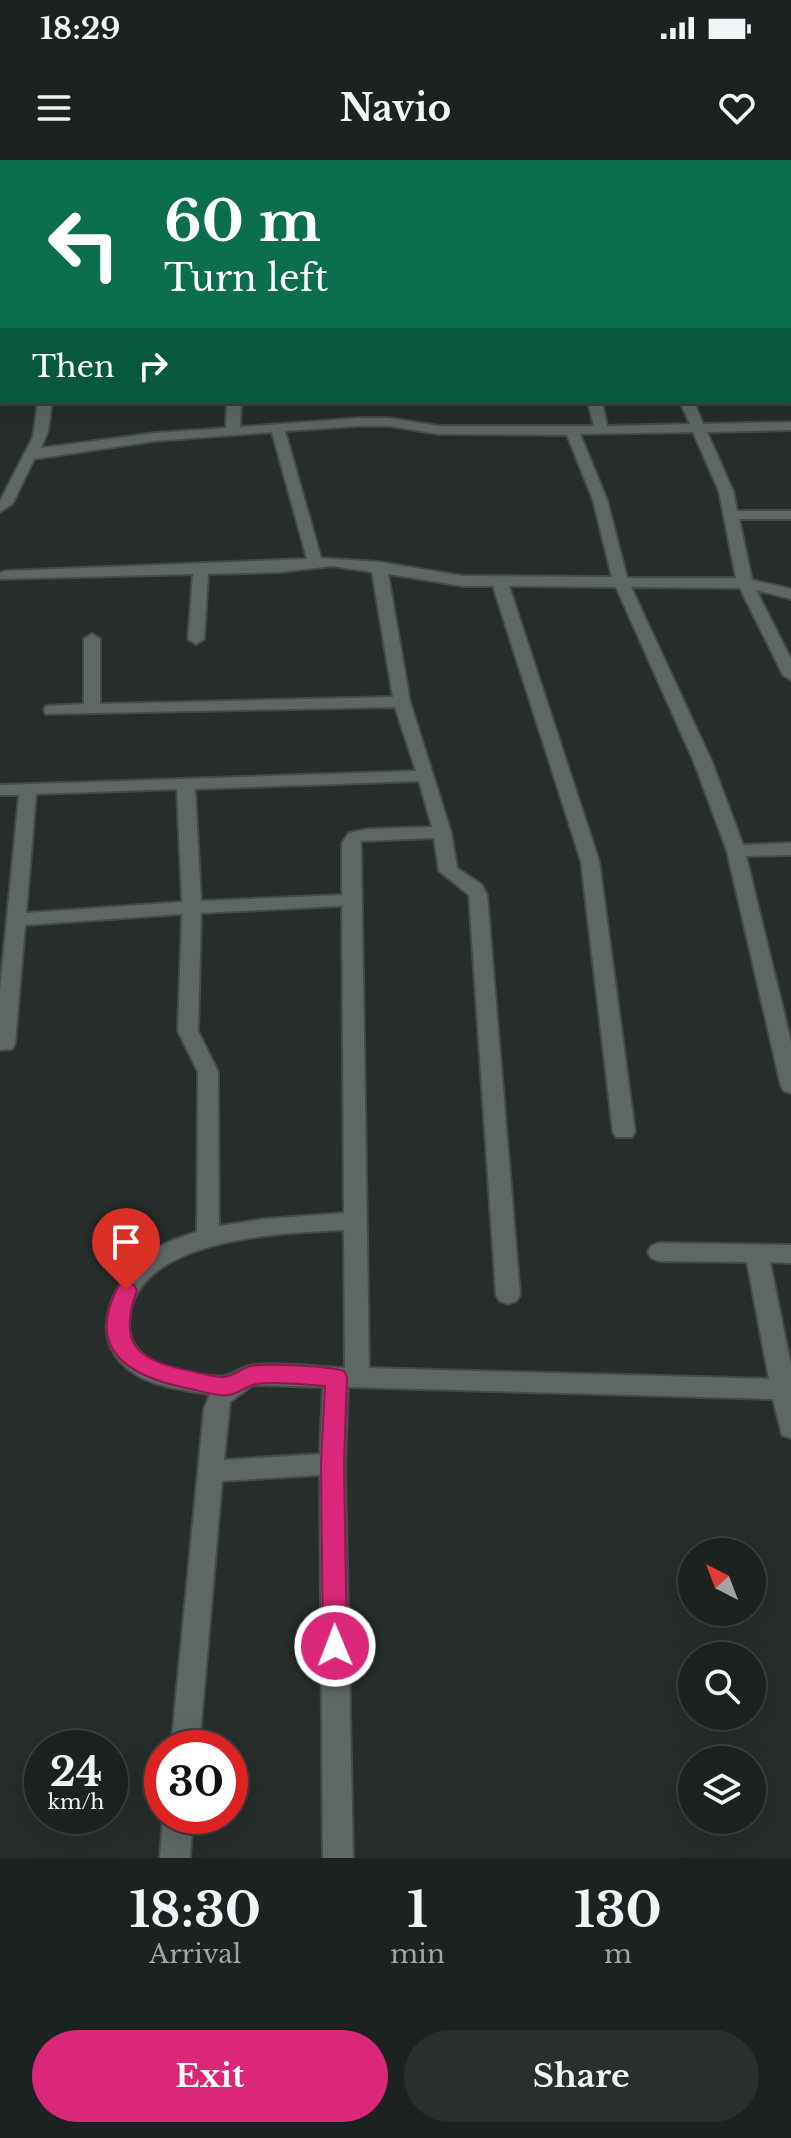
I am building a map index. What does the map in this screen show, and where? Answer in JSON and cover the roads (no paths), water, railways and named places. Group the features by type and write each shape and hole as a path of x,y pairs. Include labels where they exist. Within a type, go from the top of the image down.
{"street":[{"path":"0,508 6,503 28,456 37,446 43,429 45,404"},
{"path":"233,431 234,404"},
{"path":"595,404 602,432"},
{"path":"688,404 726,491 745,583 791,675"},
{"path":"28,456 64,448 233,431 377,421 439,430 573,433 791,426"},
{"path":"277,427 315,562"},
{"path":"573,433 600,500 621,582 703,762 736,851 791,1086"},
{"path":"733,515 791,515"},
{"path":"5,576 280,567 315,562 500,583 745,583 791,594"},
{"path":"379,567 402,702 442,832 448,871 475,889 478,895 508,1295"},
{"path":"196,639 201,570"},
{"path":"500,583 590,861 624,1132"},
{"path":"92,639 92,708"},
{"path":"52,710 402,702"},
{"path":"0,790 426,776"},
{"path":"186,784 192,907 188,1031 208,1072 208,1238"},
{"path":"5,1044 28,789"},
{"path":"338,1858 332,1464 347,1377 355,1221 351,843 355,837 368,834 442,832"},
{"path":"736,851 791,849"},
{"path":"16,920 192,907 353,900"},
{"path":"227,1387 162,1374 140,1365 124,1352 118,1336 120,1309 126,1290 141,1271 174,1249 208,1238 249,1227 355,1221"},
{"path":"659,1252 791,1254"},
{"path":"757,1253 791,1428"},
{"path":"187,1730 216,1409 219,1395 227,1387 252,1375 783,1389"},
{"path":"210,1471 332,1464"},
{"path":"175,1858 177,1834"}]}
